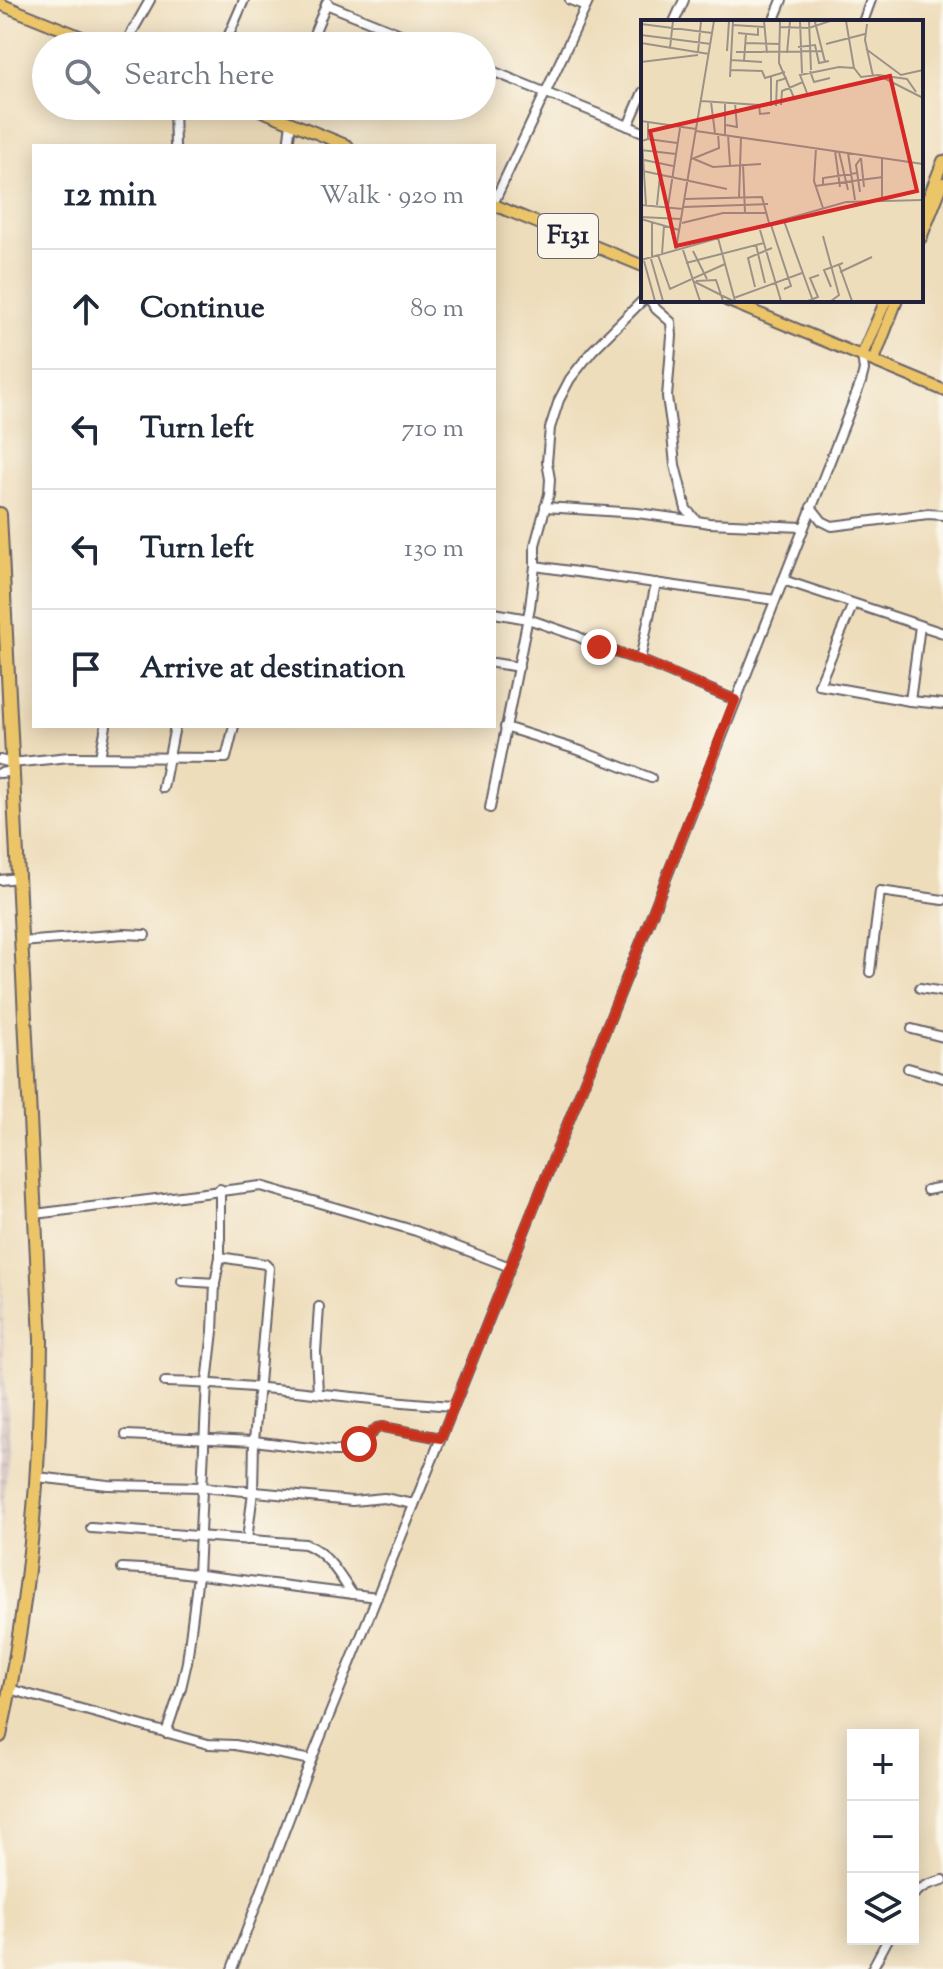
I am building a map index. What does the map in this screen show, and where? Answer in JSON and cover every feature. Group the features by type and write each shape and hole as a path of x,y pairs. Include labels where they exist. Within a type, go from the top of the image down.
{"highway":[{"path":"0,514 6,767 18,878 41,1339 37,1477 24,1601 0,1736"}],"main road":[{"path":"0,4 69,32"},
{"path":"284,120 343,144"},
{"path":"923,211 943,161"},
{"path":"923,233 943,183"},
{"name":"F131","path":"496,205 641,265"},
{"path":"731,302 943,390"},
{"path":"862,355 885,302"},
{"path":"874,360 896,302"}],"street":[{"path":"132,32 150,0"},
{"path":"230,32 244,0"},
{"path":"496,200 587,3 570,0"},
{"path":"675,20 684,0"},
{"path":"774,20 782,0"},
{"path":"864,20 871,0"},
{"path":"315,32 327,2 397,32"},
{"path":"496,73 641,131"},
{"path":"628,126 641,97"},
{"path":"174,120 175,144"},
{"path":"288,144 291,123"},
{"path":"490,808 528,619 535,545 550,479 547,462 550,428 570,379 592,351 641,302"},
{"path":"651,302 671,322 667,397 675,465 686,509 697,521"},
{"path":"232,1969 311,1760 861,382 864,370 862,355"},
{"path":"545,507 637,513 709,523 803,527"},
{"path":"811,507 822,521 832,526 928,514 943,515"},
{"path":"535,566 775,600"},
{"path":"783,580 943,633"},
{"path":"640,660 656,583"},
{"path":"853,604 819,685 943,704"},
{"path":"496,613 528,619 640,660 735,700"},
{"path":"910,701 920,626"},
{"path":"496,663 519,667"},
{"path":"505,727 581,751 651,778"},
{"path":"100,757 106,728"},
{"path":"163,788 175,728"},
{"path":"6,767 69,757 226,758 234,728"},
{"path":"0,880 18,878"},
{"path":"870,972 880,891 943,900"},
{"path":"21,942 145,935"},
{"path":"920,988 943,992"},
{"path":"912,1029 943,1037"},
{"path":"908,1068 943,1078"},
{"path":"35,1214 261,1186 416,1231 510,1267"},
{"path":"927,1190 943,1187"},
{"path":"166,1733 187,1662 198,1575 207,1383 220,1257 220,1189"},
{"path":"220,1257 265,1264 269,1268 247,1540"},
{"path":"182,1281 215,1283"},
{"path":"318,1393 316,1352 319,1307"},
{"path":"165,1382 207,1383 453,1406"},
{"path":"126,1435 254,1441 334,1451 348,1451 377,1428 383,1427 441,1438"},
{"path":"37,1477 108,1485 202,1487 352,1501 384,1498 414,1504"},
{"path":"91,1528 311,1546 337,1572 352,1594"},
{"path":"122,1568 161,1570 377,1597"},
{"path":"9,1689 208,1744 235,1745 311,1760"},
{"path":"919,1889 943,1880"},
{"path":"872,1969 885,1945"}],"shaded area":[{"path":"0,1211 4,1373 10,1437 0,1536"}],"route":[{"path":"359,1444 377,1428 383,1427 441,1438 735,700 640,660 599,647"}]}
